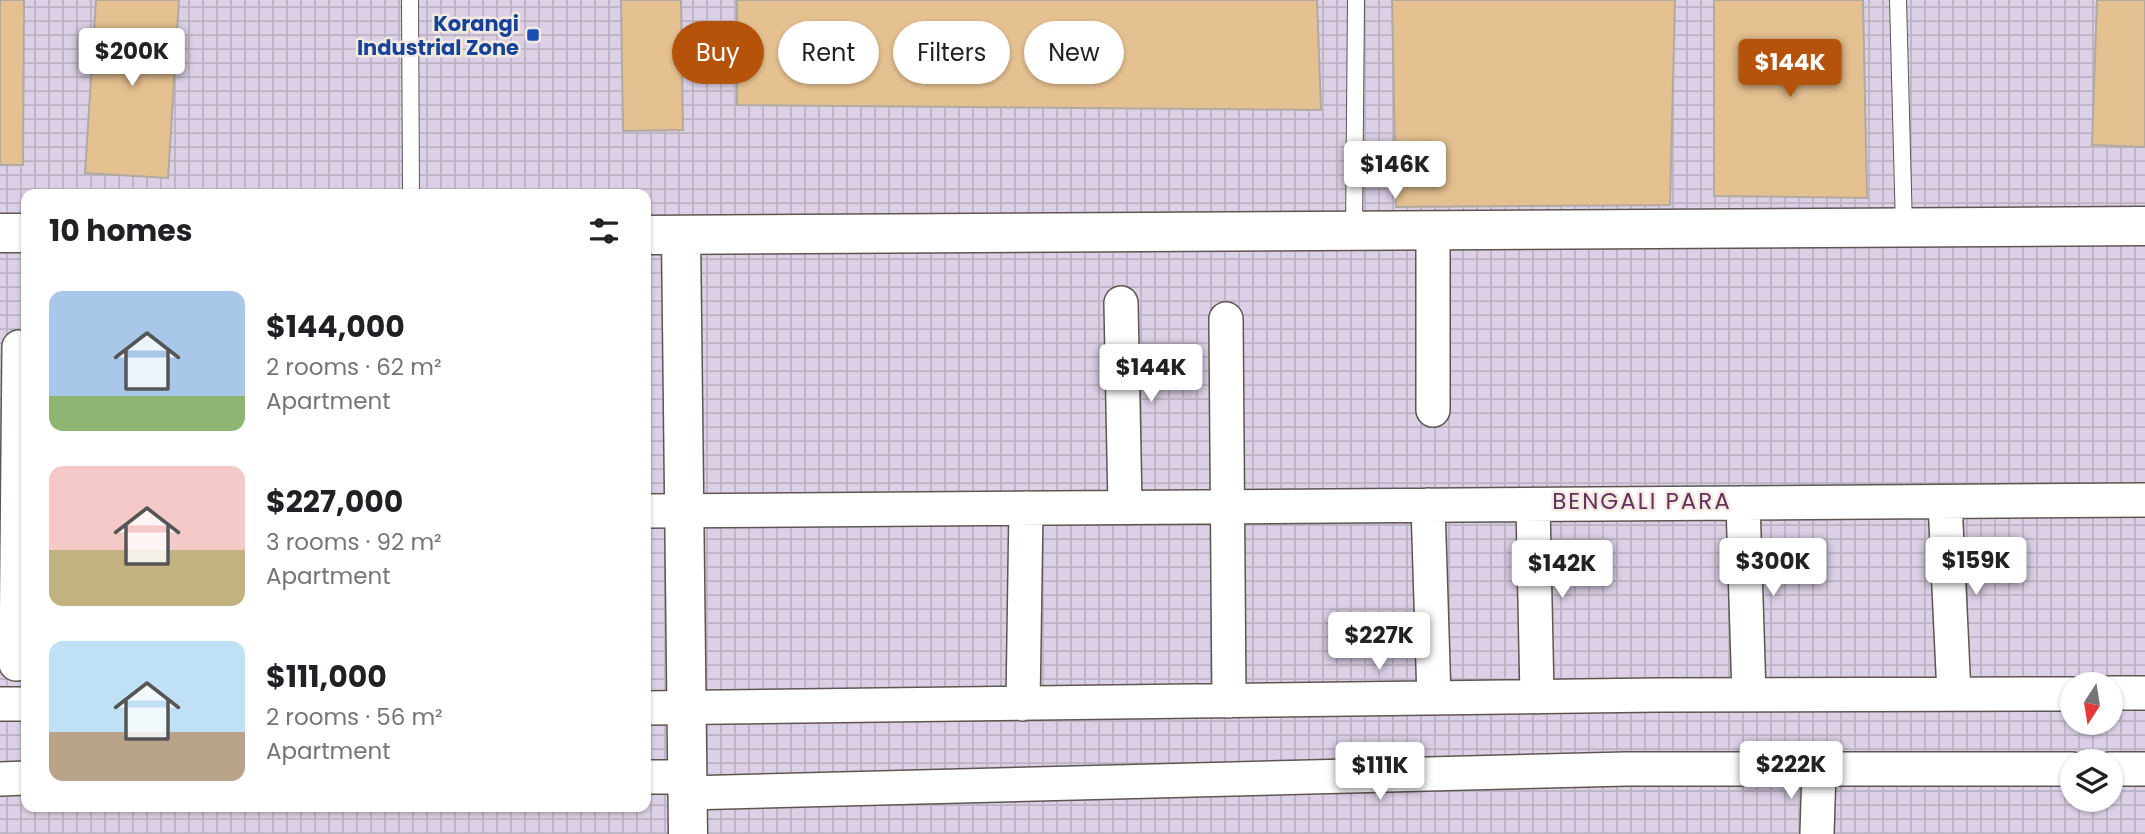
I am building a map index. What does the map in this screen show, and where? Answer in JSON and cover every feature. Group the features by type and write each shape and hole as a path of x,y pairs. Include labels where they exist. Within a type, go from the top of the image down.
{"street":[{"path":"688,834 684,510 663,235 2145,226"},
{"path":"1433,230 1433,410"},
{"path":"0,233 21,233"},
{"path":"1121,303 1125,507"},
{"path":"1226,318 1229,701"},
{"path":"16,664 14,515 19,347"},
{"path":"651,511 2145,500"},
{"path":"1945,502 1954,694"},
{"path":"1743,503 1749,695"},
{"path":"1428,505 1434,698"},
{"path":"1533,505 1536,697"},
{"path":"1023,704 1026,508"},
{"path":"2123,693 2145,693"},
{"path":"651,708 1434,698 2060,694"},
{"path":"0,704 21,704"},
{"path":"651,778 687,785 1626,769 2060,769"},
{"path":"2123,769 2145,769"},
{"path":"1817,834 1819,770"},
{"path":"0,779 21,778"}],"lane":[{"path":"410,0 411,189"},
{"path":"1354,231 1356,0"},
{"path":"1898,0 1904,228"}],"shaded area":[{"path":"0,0 2145,0 2145,834 0,834"}],"building":[{"path":"0,0 24,0 23,165 0,165"},
{"path":"96,0 179,0 168,178 85,173"},
{"path":"621,0 681,0 681,21 672,21 672,84 682,84 683,130 623,131"},
{"path":"737,0 1317,0 1321,110 737,105 737,84 764,84 764,21 737,21"},
{"path":"1392,0 1675,0 1670,205 1396,207"},
{"path":"1714,0 1863,0 1867,198 1714,196"},
{"path":"2097,0 2145,0 2145,147 2092,145"}],"place":[{"name":"Korangi Industrial Zone","path":"533,35"}],"district":[{"name":"BENGALI PARA","path":"1642,501"}]}
